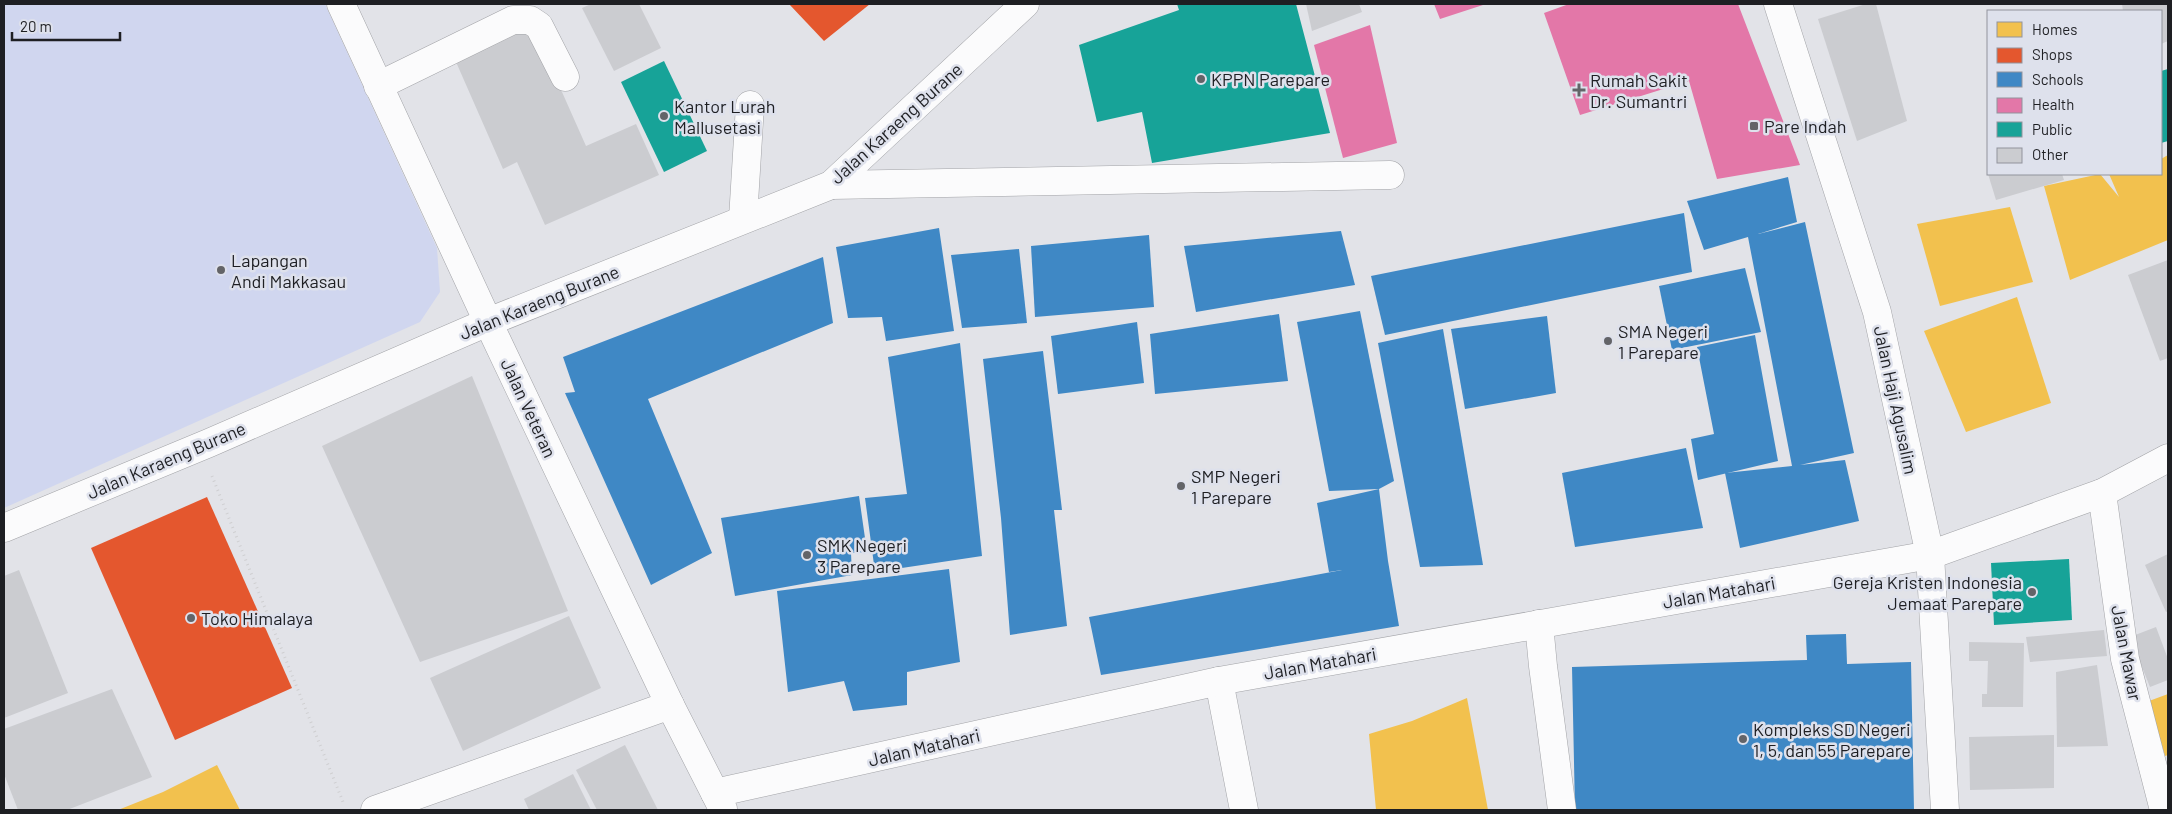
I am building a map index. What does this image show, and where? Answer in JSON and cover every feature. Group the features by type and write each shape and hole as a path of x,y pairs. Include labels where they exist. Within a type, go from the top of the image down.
{"main road":[{"name":"Jalan Veteran","path":"341,4 488,322 670,705 719,802"},
{"name":"Jalan Karaeng Burane","path":"4,528 488,322 831,185 1025,4"},
{"name":"Jalan Haji Agusalim","path":"1778,4 1876,312 1930,555 1945,810"},
{"path":"378,86 513,20 524,19 539,26 564,77"},
{"path":"743,219 750,105"},
{"path":"831,185 1390,176"},
{"name":"Jalan Matahari","path":"719,802 1219,681 1930,555 2102,493 2168,458"},
{"name":"Jalan Mawar","path":"2102,493 2125,659 2164,810"},
{"path":"1539,624 1562,810"},
{"path":"1219,681 1244,810"},
{"path":"375,810 670,705"}],"path":[{"path":"200,446 346,810"}],"shaded area":[{"name":"Lapangan Andi Makkasau","path":"4,4 325,4 437,248 440,292 420,322 4,508"}],"building: Homes":[{"path":"2168,155 2168,240 2070,280 2044,186 2101,175 2119,197 2109,175 2162,175 2162,158"},
{"path":"2010,207 2033,282 1940,306 1917,224"},
{"path":"2017,297 2051,403 1966,432 1924,331"},
{"path":"2168,694 2168,755 2165,756 2149,701"},
{"path":"1467,698 1488,810 1376,810 1369,734 1412,721"},
{"path":"217,765 240,810 118,810 163,792"}],"building: Shops":[{"path":"789,4 870,4 824,41"},
{"name":"Toko Himalaya","path":"207,497 292,688 175,740 91,548"}],"building: Schools":[{"path":"1788,177 1797,222 1758,234 1805,222 1854,453 1800,465 1845,460 1859,521 1740,548 1725,473 1792,466 1748,237 1704,250 1687,201"},
{"path":"1684,213 1692,272 1385,335 1371,276"},
{"path":"939,228 954,331 886,341 882,317 848,318 836,247"},
{"path":"1341,231 1355,285 1196,312 1184,246"},
{"path":"1149,235 1154,307 1035,317 1031,246"},
{"path":"1019,249 1027,323 962,328 951,255"},
{"path":"823,257 833,323 648,399 712,553 651,585 565,393 575,392 563,357"},
{"path":"1745,268 1761,332 1672,350 1659,286"},
{"path":"1360,311 1394,481 1379,489 1329,491 1297,322"},
{"path":"1279,314 1288,381 1155,394 1150,334"},
{"path":"1547,316 1556,393 1465,409 1451,329"},
{"path":"1137,322 1144,383 1058,394 1051,336"},
{"path":"1443,329 1483,565 1420,567 1378,343"},
{"path":"1755,335 1778,461 1698,480 1691,439 1714,434 1697,347"},
{"path":"960,343 982,556 875,572 865,498 907,494 888,357"},
{"path":"1043,351 1062,510 1054,510 1067,626 1010,635 1001,518 983,359"},
{"path":"1686,448 1703,528 1575,547 1562,473"},
{"path":"1379,489 1399,626 1101,675 1089,617 1342,570 1329,572 1317,503"},
{"path":"859,496 867,552 851,553 852,575 735,596 721,518"},
{"path":"949,569 960,662 907,672 907,705 853,711 844,681 788,692 777,591"},
{"name":"Kompleks SD Negeri 1, 5, dan 55 Parepare","path":"1846,634 1847,664 1911,662 1914,810 1575,810 1572,667 1807,660 1806,635"}],"building: Health":[{"path":"1434,4 1486,4 1440,19"},
{"path":"1569,4 1738,4 1800,165 1717,179 1689,81 1580,115 1544,13"},
{"path":"1370,25 1397,143 1343,158 1314,45"}],"building: Public":[{"name":"KPPN Parepare","path":"1177,4 1296,4 1330,133 1152,163 1142,112 1097,122 1079,45 1179,10"},
{"name":"Kantor Lurah Mallusetasi","path":"664,61 707,151 664,172 621,82"},
{"path":"2168,69 2168,141 2162,143 2162,71"},
{"name":"Gereja Kristen Indonesia Jemaat Parepare","path":"2069,559 2072,620 1994,625 1991,563"}],"building: Other":[{"path":"591,4 639,4 661,48 614,71 582,8"},
{"path":"1306,4 1359,4 1362,12 1312,31"},
{"path":"1866,4 1876,4 1907,121 1857,141 1818,19"},
{"path":"2122,4 2168,4 2168,41 2162,44 2162,10 2123,10"},
{"path":"526,11 586,146 636,124 659,175 545,225 517,162 503,169 449,46"},
{"path":"1988,175 2062,175 2064,180 1996,200"},
{"path":"2168,260 2168,358 2160,361 2128,275"},
{"path":"472,376 568,611 420,662 322,446"},
{"path":"2168,554 2168,611 2166,612 2145,565"},
{"path":"19,570 68,693 4,718 4,576"},
{"path":"569,616 601,688 463,751 430,678"},
{"path":"2156,627 2168,659 2168,680 2150,687 2130,637"},
{"path":"2104,630 2107,656 2030,662 2026,637"},
{"path":"1969,642 2024,643 2023,707 1982,707 1982,694 1987,694 1988,661 1969,661"},
{"path":"2097,665 2108,746 2057,747 2056,672"},
{"path":"112,689 152,777 67,810 18,810 4,774 4,729"},
{"path":"2054,735 2054,788 1970,790 1969,737"},
{"path":"625,745 658,810 597,810 576,770"},
{"path":"573,774 591,810 529,810 524,799"}],"place":[{"name":"KPPN Parepare","path":"1201,79"},
{"name":"Rumah Sakit Dr. Sumantri","path":"1579,90"},
{"name":"Kantor Lurah Mallusetasi","path":"664,116"},
{"name":"Pare Indah","path":"1754,126"},
{"name":"Lapangan Andi Makkasau","path":"221,270"},
{"name":"SMA Negeri 1 Parepare","path":"1608,341"},
{"name":"SMP Negeri 1 Parepare","path":"1181,486"},
{"name":"SMK Negeri 3 Parepare","path":"807,555"},
{"name":"Gereja Kristen Indonesia Jemaat Parepare","path":"2032,592"},
{"name":"Toko Himalaya","path":"191,618"},
{"name":"Kompleks SD Negeri 1, 5, dan 55 Parepare","path":"1743,739"}]}
